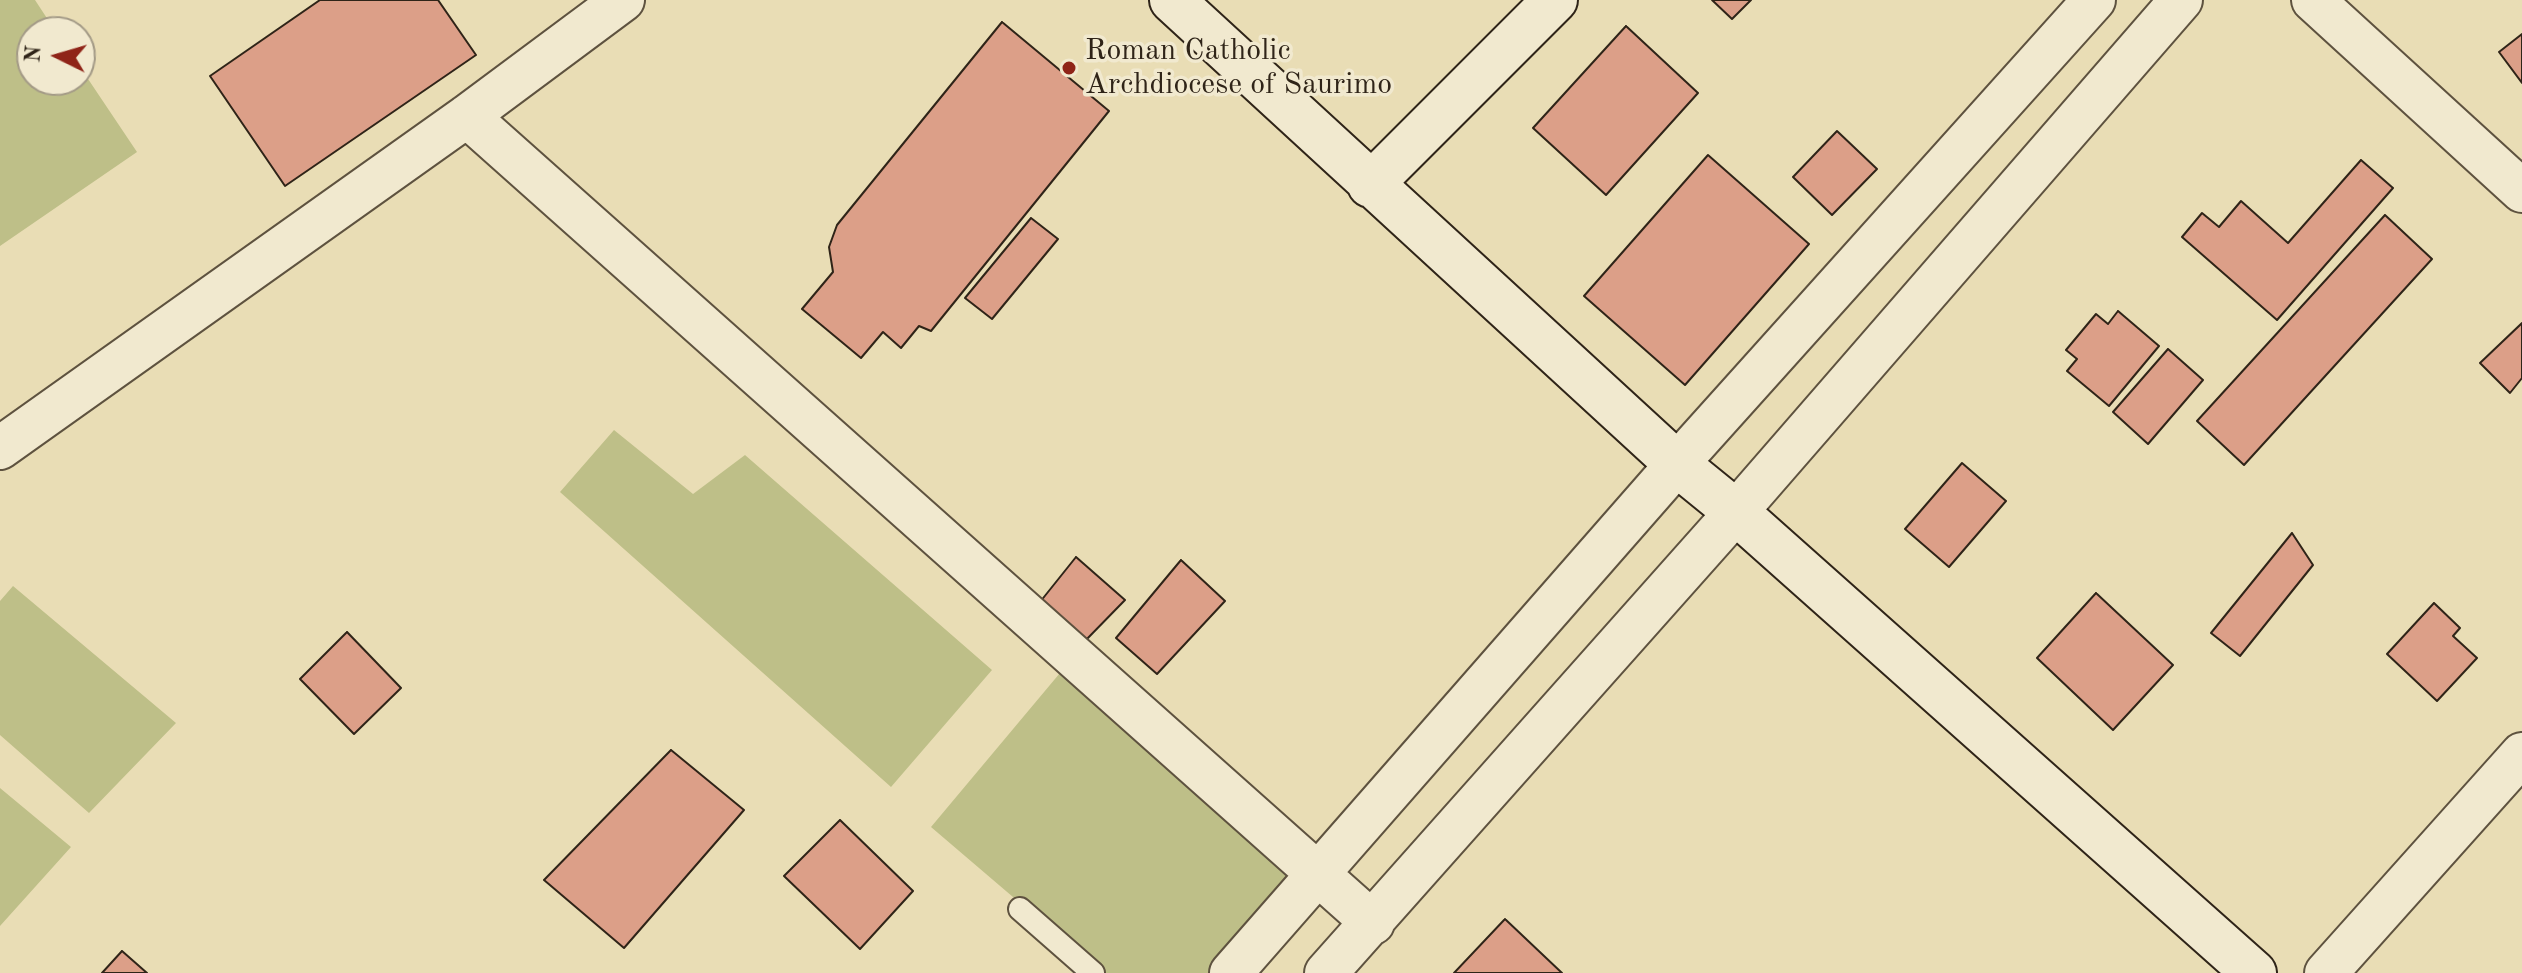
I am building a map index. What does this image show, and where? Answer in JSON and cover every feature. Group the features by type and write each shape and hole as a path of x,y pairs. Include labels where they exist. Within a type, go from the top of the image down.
{"main road":[{"path":"1172,0 1677,464 1736,512 2254,973"},
{"path":"1370,185 1555,0"}],"street":[{"path":"0,448 467,116 623,0"},
{"path":"1231,973 1321,874 1677,464 2094,0"},
{"path":"1326,973 1736,512 2181,0"},
{"path":"2313,0 2522,191"},
{"path":"467,116 1373,923"},
{"path":"2326,973 2522,754"}],"lane":[{"path":"1020,909 1093,973"}],"green space":[{"path":"0,0 35,0 46,16 16,16 16,96 96,96 96,91 137,152 0,246"},
{"path":"614,430 693,494 745,455 992,670 891,787 560,492"},
{"path":"13,586 176,723 89,813 0,735 0,601"},
{"path":"1065,667 1307,874 1224,973 1102,973 931,827"},
{"path":"0,788 71,847 0,926"}],"building":[{"path":"320,0 438,0 476,55 285,186 210,76"},
{"path":"1712,0 1751,0 1732,19"},
{"path":"1002,22 1109,111 931,331 919,326 901,348 883,332 861,358 802,309 833,272 829,247 837,225"},
{"path":"1626,26 1698,93 1606,195 1533,128"},
{"path":"2522,34 2522,83 2499,52"},
{"path":"1837,131 1877,169 1832,215 1793,177"},
{"path":"1708,155 1809,244 1685,385 1584,296"},
{"path":"2361,160 2393,188 2277,320 2182,237 2202,213 2219,227 2241,201 2288,243"},
{"path":"2385,215 2432,259 2244,465 2197,421"},
{"path":"1031,218 1058,239 992,319 965,298"},
{"path":"2118,311 2159,346 2109,406 2067,371 2077,359 2066,350 2096,314 2108,324"},
{"path":"2522,323 2522,378 2510,393 2480,363"},
{"path":"2168,349 2203,380 2148,444 2113,412"},
{"path":"1962,463 2006,501 1949,567 1905,529"},
{"path":"2292,533 2313,565 2240,656 2211,633"},
{"path":"1076,557 1125,600 1084,642 1040,602"},
{"path":"1181,560 1225,601 1157,674 1116,638"},
{"path":"2096,593 2173,665 2113,730 2037,658"},
{"path":"2434,603 2460,628 2453,636 2477,658 2437,701 2387,654"},
{"path":"347,632 401,688 354,734 300,679"},
{"path":"671,750 744,810 624,948 544,880"},
{"path":"840,820 913,891 860,949 784,876"},
{"path":"1505,919 1562,973 1454,973"},
{"path":"122,951 147,973 102,973"}],"place":[{"name":"Roman Catholic Archdiocese of Saurimo","path":"1069,68"}]}
